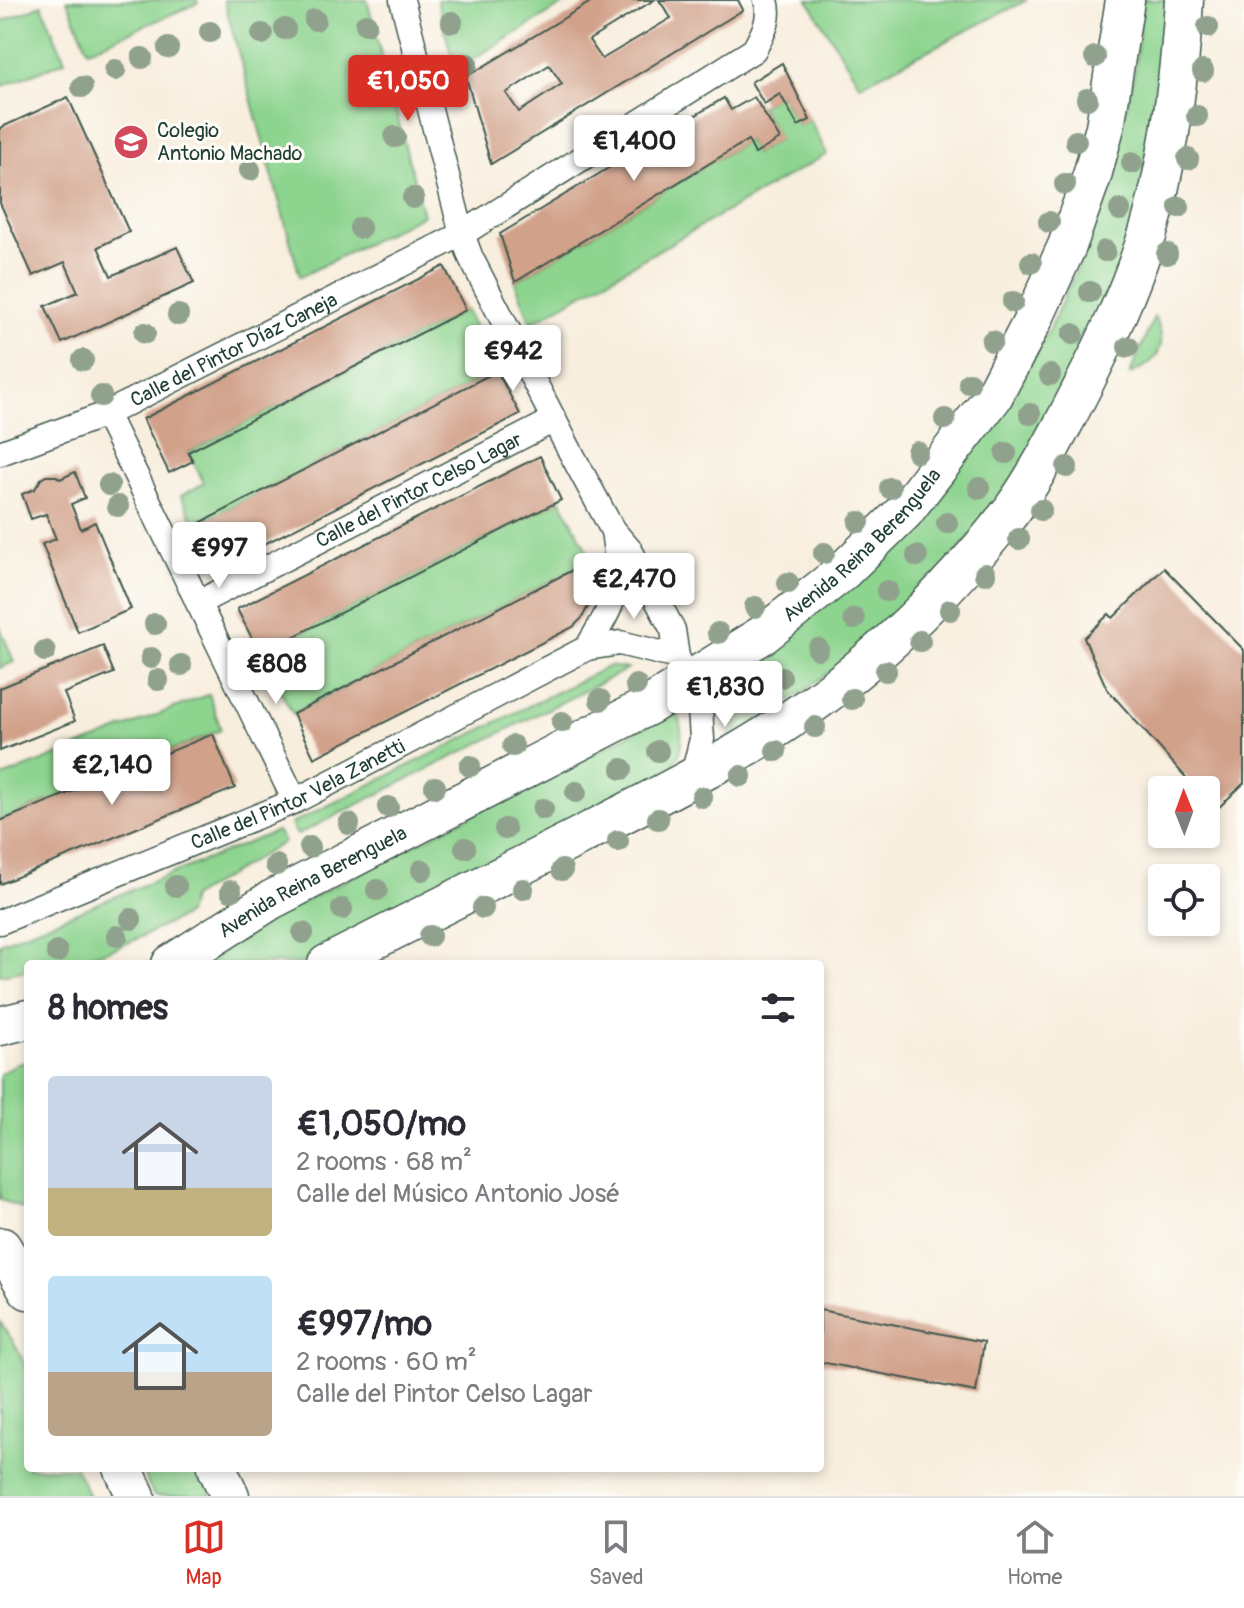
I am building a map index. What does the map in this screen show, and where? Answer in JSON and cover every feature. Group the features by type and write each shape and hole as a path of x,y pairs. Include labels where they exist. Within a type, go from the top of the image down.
{"main road":[{"name":"Avenida Reina Berenguela","path":"177,960 271,900 650,705 684,670 764,634 841,573 904,512 993,397 1067,246 1092,176 1105,127 1125,0"},
{"path":"335,960 692,779 815,703 887,646 952,579 1012,509 1052,444 1088,377 1128,289 1153,215 1168,149 1180,69 1184,0"},
{"path":"0,1026 24,1020"},
{"path":"10,1248 24,1281"},
{"path":"125,1472 136,1496"},
{"path":"219,1472 230,1496"}],"street":[{"path":"402,0 462,234 471,258 612,529 630,550 673,630 684,670 700,709 702,739 692,779"},
{"name":"Calle del Pintor Díaz Caneja","path":"0,453 106,414 462,234 754,50 764,32 768,6"},
{"path":"106,414 295,801"},
{"name":"Calle del Pintor Celso Lagar","path":"198,603 554,420"},
{"path":"587,648 617,590 618,564 612,529"},
{"name":"Calle del Pintor Vela Zanetti","path":"0,922 295,801 587,648 620,643 684,670"}],"green space":[{"path":"67,0 197,0 198,3 88,50"},
{"path":"224,0 367,0 423,215 300,277"},
{"path":"437,0 571,0 455,70"},
{"path":"808,0 1027,0 860,85"},
{"path":"1142,0 1172,0 1155,145 1114,292 1027,460 949,564 848,659 731,743 723,702 715,686 1005,406 1048,332 1081,260 1121,132 1135,70"},
{"path":"42,5 65,61 0,87 0,22"},
{"path":"780,94 798,125 810,120 827,154 531,323 515,282 748,140 755,154 779,139 760,106"},
{"path":"466,310 497,371 196,525 181,496 204,483 188,452"},
{"path":"1154,317 1161,336 1158,352 1148,364 1130,374"},
{"path":"561,500 592,560 293,714 260,654"},
{"path":"0,627 14,662 0,668"},
{"path":"609,666 628,669 297,835 291,824"},
{"path":"209,694 221,730 0,821 0,778"},
{"path":"677,710 681,742 678,758 669,772 309,960 210,960 276,916"},
{"path":"277,831 284,842 191,898 187,914 110,950 71,960 24,960 24,971 0,975 0,943"},
{"path":"24,1063 24,1209 0,1199 0,1074"},
{"path":"0,1322 24,1363 24,1472 77,1472 89,1496 0,1496"},
{"path":"142,1472 202,1472 213,1496 154,1496"}],"building":[{"path":"594,0 654,0 589,40 602,59 671,18 659,0 738,0 743,10 491,164 466,77","holes":["549,65 562,84 519,112 506,93"]},
{"path":"782,63 810,120 798,126 780,94 764,104 751,82"},
{"path":"68,97 129,232 98,247 111,276 177,247 194,283 62,343 45,306 78,292 65,262 33,276 0,203 0,128"},
{"path":"754,97 780,139 755,154 748,140 515,282 500,234 724,98 731,110"},
{"path":"444,266 466,310 188,452 193,461 169,473 143,419"},
{"path":"497,371 520,414 217,568 196,525"},
{"path":"540,456 561,500 260,654 237,609"},
{"path":"75,472 85,498 71,504 81,529 95,522 131,609 78,632 42,544 56,539 46,514 31,519 22,494 35,489 46,476 60,479"},
{"path":"592,560 597,574 595,593 582,618 573,627 314,758 293,714"},
{"path":"1164,568 1244,650 1244,783 1220,806 1220,776 1185,776 1107,689 1084,638 1109,614 1113,618"},
{"path":"103,646 114,673 64,693 75,721 0,751 0,688"},
{"path":"213,734 235,788 0,884 0,821"},
{"path":"824,1311 984,1342 976,1392 824,1363"}],"place":[{"name":"Colegio Antonio Machado","path":"131,142"}]}
